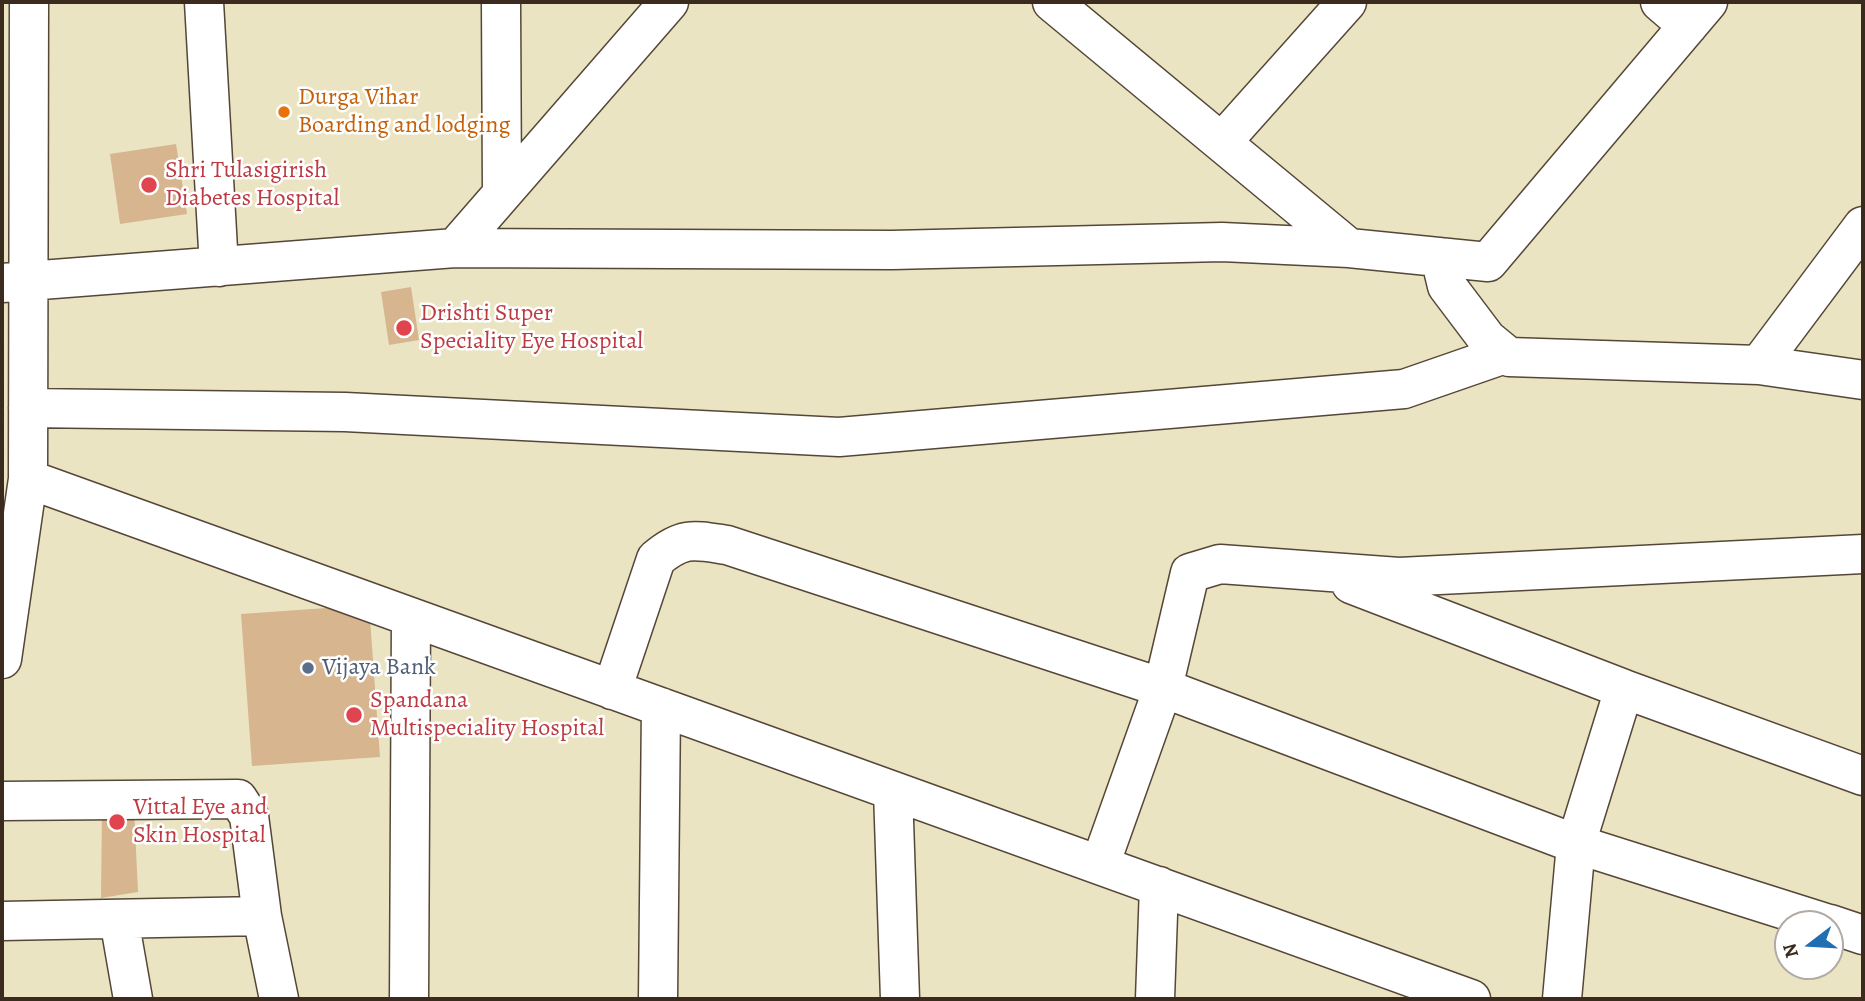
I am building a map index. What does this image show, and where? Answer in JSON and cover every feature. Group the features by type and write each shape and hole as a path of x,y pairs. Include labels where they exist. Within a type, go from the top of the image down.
{"street":[{"path":"2,659 28,479 19,424 15,283 16,97 29,2"},
{"path":"204,2 219,267"},
{"path":"501,2 502,194"},
{"path":"455,248 669,2"},
{"path":"1052,2 1349,248"},
{"path":"1222,142 1347,2"},
{"path":"15,283 455,248 892,250 1222,242 1349,248 1488,262 1685,10"},
{"path":"1759,365 1863,226"},
{"path":"1440,257 1447,286 1487,339 1509,357 1759,365 1863,380"},
{"path":"19,424 345,412 839,437 1404,388 1505,354"},
{"path":"28,479 1100,865 1159,887 1377,982 1471,999"},
{"path":"612,690 656,559 671,546 690,539 727,545 856,585 1163,688 1576,844 1785,910"},
{"path":"1100,865 1163,688 1190,573 1220,564 1399,577 1863,554"},
{"path":"1316,571 1624,689 1863,776"},
{"path":"409,999 411,617"},
{"path":"1562,999 1576,844 1624,689"},
{"path":"658,999 661,707"},
{"path":"893,791 900,999"},
{"path":"2,802 237,799 249,816 262,916 279,999"},
{"path":"1154,999 1159,887"},
{"path":"2,921 262,916"},
{"path":"119,919 133,999"},
{"path":"1844,929 1863,935"}],"building":[{"path":"176,144 187,214 120,224 110,154"},
{"path":"411,287 419,340 389,345 381,292"},
{"path":"369,605 380,757 252,766 241,614"},
{"path":"134,808 138,892 101,898 102,810"}],"place":[{"name":"Durga Vihar Boarding and lodging","path":"284,112"},
{"name":"Shri Tulasigirish Diabetes Hospital","path":"149,185"},
{"name":"Drishti Super Speciality Eye Hospital","path":"404,328"},
{"name":"Vijaya Bank","path":"308,668"},
{"name":"Spandana Multispeciality Hospital","path":"354,715"},
{"name":"Vittal Eye and Skin Hospital","path":"117,822"}]}
